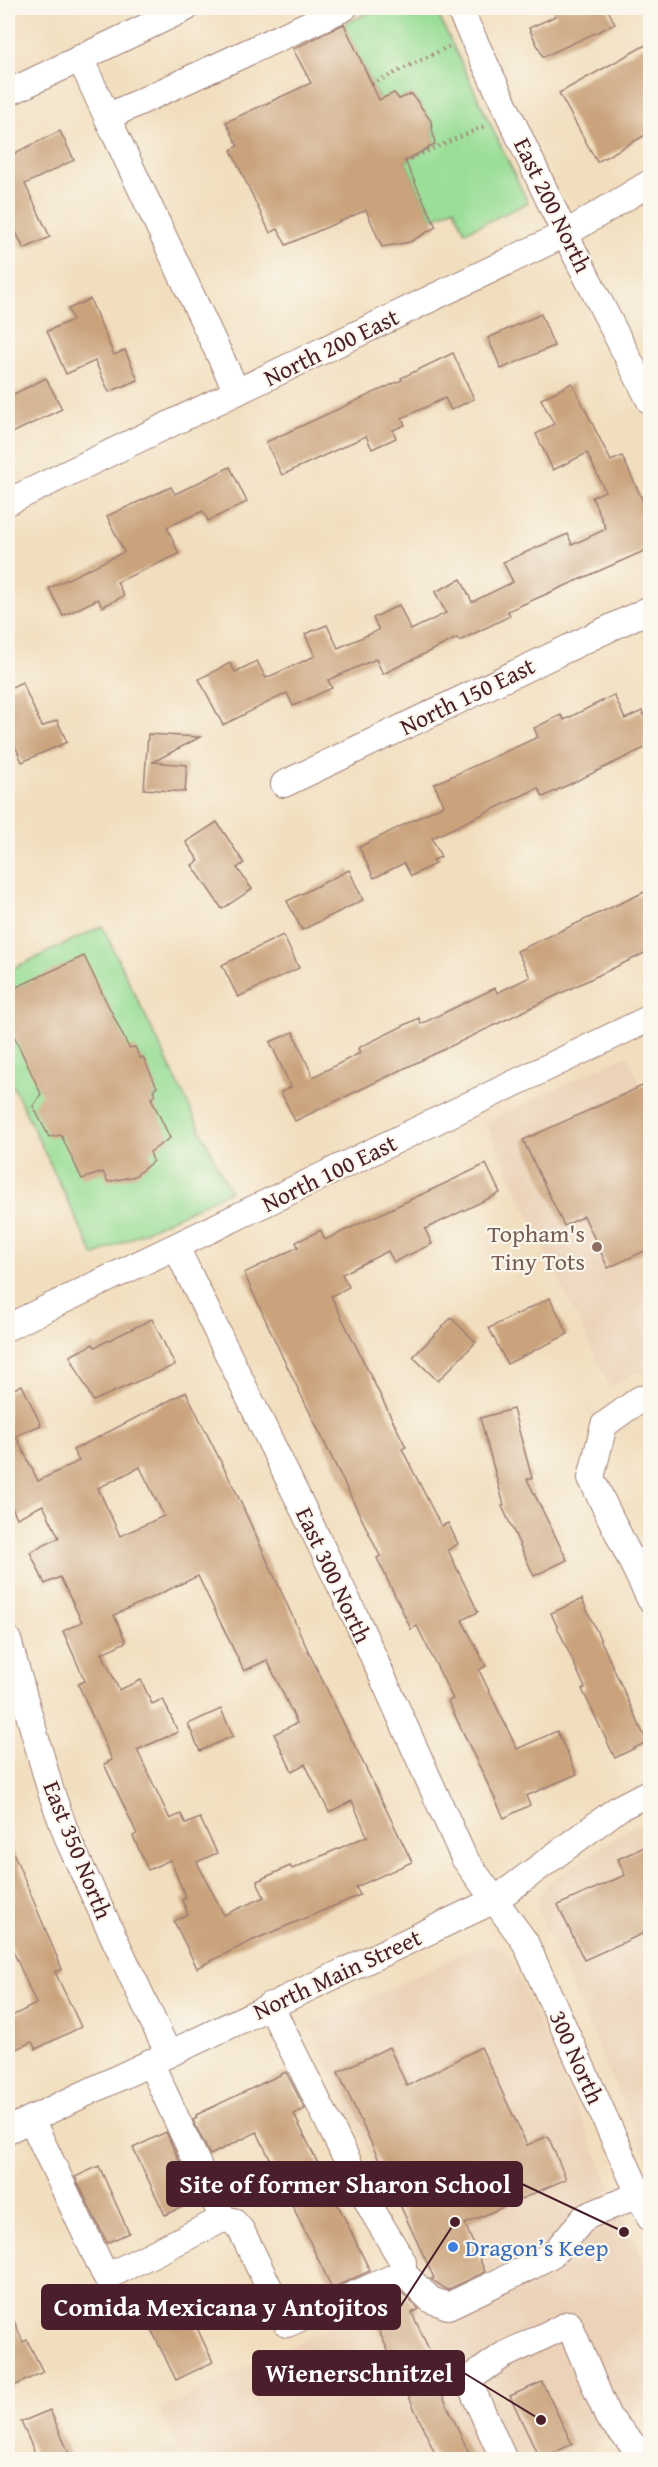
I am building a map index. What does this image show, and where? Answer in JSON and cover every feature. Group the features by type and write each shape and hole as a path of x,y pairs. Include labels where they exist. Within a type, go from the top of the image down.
{"street":[{"path":"8,93 186,8"},
{"path":"107,117 344,8"},
{"name":"East 200 North","path":"459,8 565,234 651,401"},
{"path":"80,58 237,392"},
{"name":"North 200 East","path":"8,502 565,234 651,183"},
{"name":"North 150 East","path":"284,784 651,609"},
{"name":"North 100 East","path":"8,1327 651,1018"},
{"name":"East 300 North","path":"176,1247 355,1616 464,1858 495,1900"},
{"path":"651,1398 640,1399 604,1425 591,1478 651,1599"},
{"name":"East 350 North","path":"8,1640 51,1792 70,1844 159,2057 223,2219"},
{"name":"North Main Street","path":"8,2130 495,1900 618,1808 651,1792"},
{"name":"300 North","path":"495,1900 525,1942 651,2218"},
{"path":"270,2005 372,2210 403,2262 403,2273 431,2300 448,2306 532,2266 554,2253 585,2217 639,2194"},
{"path":"31,2118 106,2277 223,2219 233,2221 241,2230 287,2324 403,2273"},
{"path":"504,2460 468,2380 502,2356 569,2324 608,2417 647,2460"}],"path":[{"path":"372,84 452,45"},
{"path":"405,161 490,123"}],"shaded area":[{"name":"Topham's Tiny Tots","path":"627,1055 650,1103 650,1373 633,1374 610,1388 485,1122"},
{"path":"650,1818 650,2165 538,1911 538,1898 547,1884 627,1830"},
{"path":"481,1945 497,1945 507,1952 650,2274 650,2396 583,2459 144,2460 175,2445 159,2409 428,2280 310,2026"}],"green space":[{"path":"379,8 435,8 528,203 465,232 454,208 432,219 405,161 435,144 431,121 412,94 399,99 394,94 379,100 344,24"},
{"path":"102,926 230,1191 94,1256 8,1075 8,971"}],"building":[{"path":"553,8 607,8 615,24 543,57 529,28 556,16"},
{"path":"344,24 379,100 394,93 399,99 412,94 431,121 435,144 405,161 436,227 410,242 382,247 366,210 286,245 278,229 270,233 231,150 238,146 226,122 311,83 293,49"},
{"path":"651,42 651,132 597,162 559,93"},
{"path":"60,131 74,160 25,184 50,237 24,249 8,215 8,148 11,155"},
{"path":"90,299 114,355 125,350 138,380 109,392 95,361 66,374 47,331 73,320 68,309"},
{"path":"541,314 554,346 501,369 488,338"},
{"path":"453,353 474,399 451,410 445,398 402,418 405,425 393,430 396,438 372,449 366,436 282,475 266,442 402,380 401,378"},
{"path":"46,378 62,409 8,435 8,397"},
{"path":"572,383 611,461 622,456 651,518 651,548 508,611 510,616 459,641 457,638 383,674 376,659 328,680 332,688 293,706 287,693 223,725 199,679 230,663 235,672 257,661 266,678 315,656 305,634 327,625 338,648 379,630 373,618 399,605 411,630 446,613 435,592 461,579 472,602 513,582 503,562 568,534 572,545 606,529 592,497 605,491 587,453 553,470 536,434 554,424 541,399"},
{"path":"230,467 247,502 208,521 203,511 167,527 179,554 117,582 124,596 102,607 98,599 63,616 49,588 124,552 107,516 171,487 175,494"},
{"path":"22,682 42,727 57,720 67,742 22,762 8,729 8,689"},
{"path":"614,695 625,719 642,711 651,728 651,745 543,797 538,788 432,838 441,857 433,860 435,864 411,876 404,863 374,878 359,847 444,805 434,784 538,737 534,728 561,715 564,720"},
{"path":"148,734 200,737 153,762 187,765 185,792 144,789"},
{"path":"217,822 244,863 237,868 252,889 222,909 192,865 199,861 186,842"},
{"path":"349,870 363,900 302,930 287,901"},
{"path":"651,889 651,950 295,1121 281,1092 291,1087 270,1042 293,1032 313,1077 360,1053 358,1048 419,1018 421,1024 495,988 497,993 530,977 517,951"},
{"path":"283,935 299,968 238,997 222,965"},
{"path":"84,956 129,1048 135,1047 140,1058 143,1057 157,1087 153,1090 156,1095 151,1098 170,1138 150,1152 153,1161 135,1176 108,1182 103,1172 82,1179 61,1135 49,1137 33,1106 41,1094 8,1023 8,991"},
{"path":"651,1082 651,1248 608,1268 584,1216 564,1226 523,1140"},
{"path":"486,1164 500,1193 425,1229 432,1244 394,1262 388,1251 342,1274 349,1287 331,1296 406,1447 402,1449 441,1526 448,1523 458,1544 448,1550 478,1612 462,1620 486,1666 479,1670 517,1749 557,1731 577,1774 526,1796 530,1805 504,1818 448,1701 453,1699 417,1626 411,1629 377,1558 380,1556 244,1273 298,1247 296,1242 321,1230 325,1240"},
{"path":"550,1298 568,1334 507,1364 489,1328"},
{"path":"451,1318 476,1342 438,1381 413,1357"},
{"path":"152,1319 175,1365 93,1401 70,1356 93,1344 95,1347"},
{"path":"22,1385 41,1425 16,1436 38,1481 79,1461 73,1450 186,1392 236,1492 310,1655 412,1862 356,1887 360,1895 251,1941 197,1968 174,1921 188,1914 182,1900 186,1898 170,1860 148,1870 133,1836 137,1834 104,1764 112,1760 78,1684 85,1681 63,1631 82,1622 60,1577 45,1584 30,1552 59,1538 43,1505 17,1518 8,1499 8,1392","holes":["140,1467 164,1516 120,1536 98,1488","198,1576 244,1671 267,1660 297,1723 274,1734 292,1771 305,1764 329,1812 352,1801 367,1836 292,1869 290,1866 257,1881 264,1897 224,1915 197,1862 217,1853 200,1818 186,1824 181,1814 170,1819 137,1750 178,1732 163,1699 152,1704 141,1680 119,1690 102,1653 126,1642 114,1615"]},
{"path":"513,1409 532,1478 527,1479 567,1560 534,1576 502,1506 504,1505 480,1418"},
{"path":"582,1599 647,1742 615,1758 582,1689 585,1688 551,1613"},
{"path":"221,1709 233,1736 200,1751 188,1724"},
{"path":"8,1840 62,1969 55,1972 81,2027 36,2049 32,2042 16,2049 8,2031 8,2018 36,2004 8,1939"},
{"path":"651,1844 651,1930 584,1960 558,1905 625,1875 618,1859"},
{"path":"389,2047 407,2086 481,2047 527,2145 548,2136 566,2179 465,2224 485,2272 447,2290 431,2279 434,2278 338,2072"},
{"path":"286,2072 305,2109 294,2114 370,2271 332,2288 257,2132 210,2155 193,2120 197,2118 196,2115"},
{"path":"166,2132 197,2200 165,2215 133,2148"},
{"path":"99,2166 129,2233 107,2243 75,2177"},
{"path":"179,2290 213,2362 176,2380 141,2308"},
{"path":"402,2293 419,2309 412,2313 448,2390 442,2394 472,2460 438,2460 367,2305 383,2298 385,2301"},
{"path":"8,2307 23,2342 27,2340 43,2372 8,2389"},
{"path":"542,2382 572,2444 540,2460 510,2396"},
{"path":"50,2410 72,2460 38,2460 21,2422"}],"place":[{"name":"Topham's Tiny Tots","path":"597,1247"},
{"name":"Comida Mexicana y Antojitos","path":"455,2222"},
{"name":"Site of former Sharon School","path":"624,2232"},
{"name":"Dragon’s Keep","path":"453,2247"},
{"name":"Wienerschnitzel","path":"541,2420"}]}
